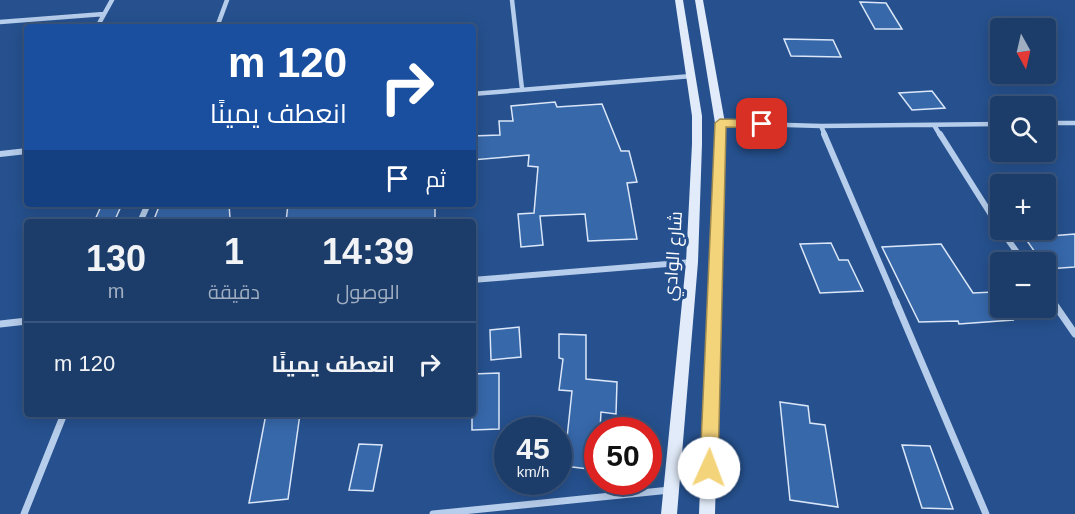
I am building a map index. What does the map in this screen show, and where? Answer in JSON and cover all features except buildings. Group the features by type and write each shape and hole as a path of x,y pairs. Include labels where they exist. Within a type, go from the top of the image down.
{"main road":[{"name":"شارع الوادي","path":"669,514 692,262 697,116 679,0"},
{"path":"699,0 720,123 707,514"}],"street":[{"path":"99,24 112,0"},
{"path":"218,24 227,0"},
{"path":"512,0 522,88"},
{"path":"0,22 104,14"},
{"path":"476,94 692,76"},
{"path":"720,123 821,126 990,124"},
{"path":"1056,123 1075,123"},
{"path":"934,125 990,212"},
{"path":"821,126 986,514"},
{"path":"0,154 24,151"},
{"path":"476,280 692,262"},
{"path":"1056,306 1075,334"},
{"path":"0,324 24,321"},
{"path":"24,514 63,417"},
{"path":"433,514 671,490"}],"route":[{"path":"709,468 720,123 762,124"}]}
